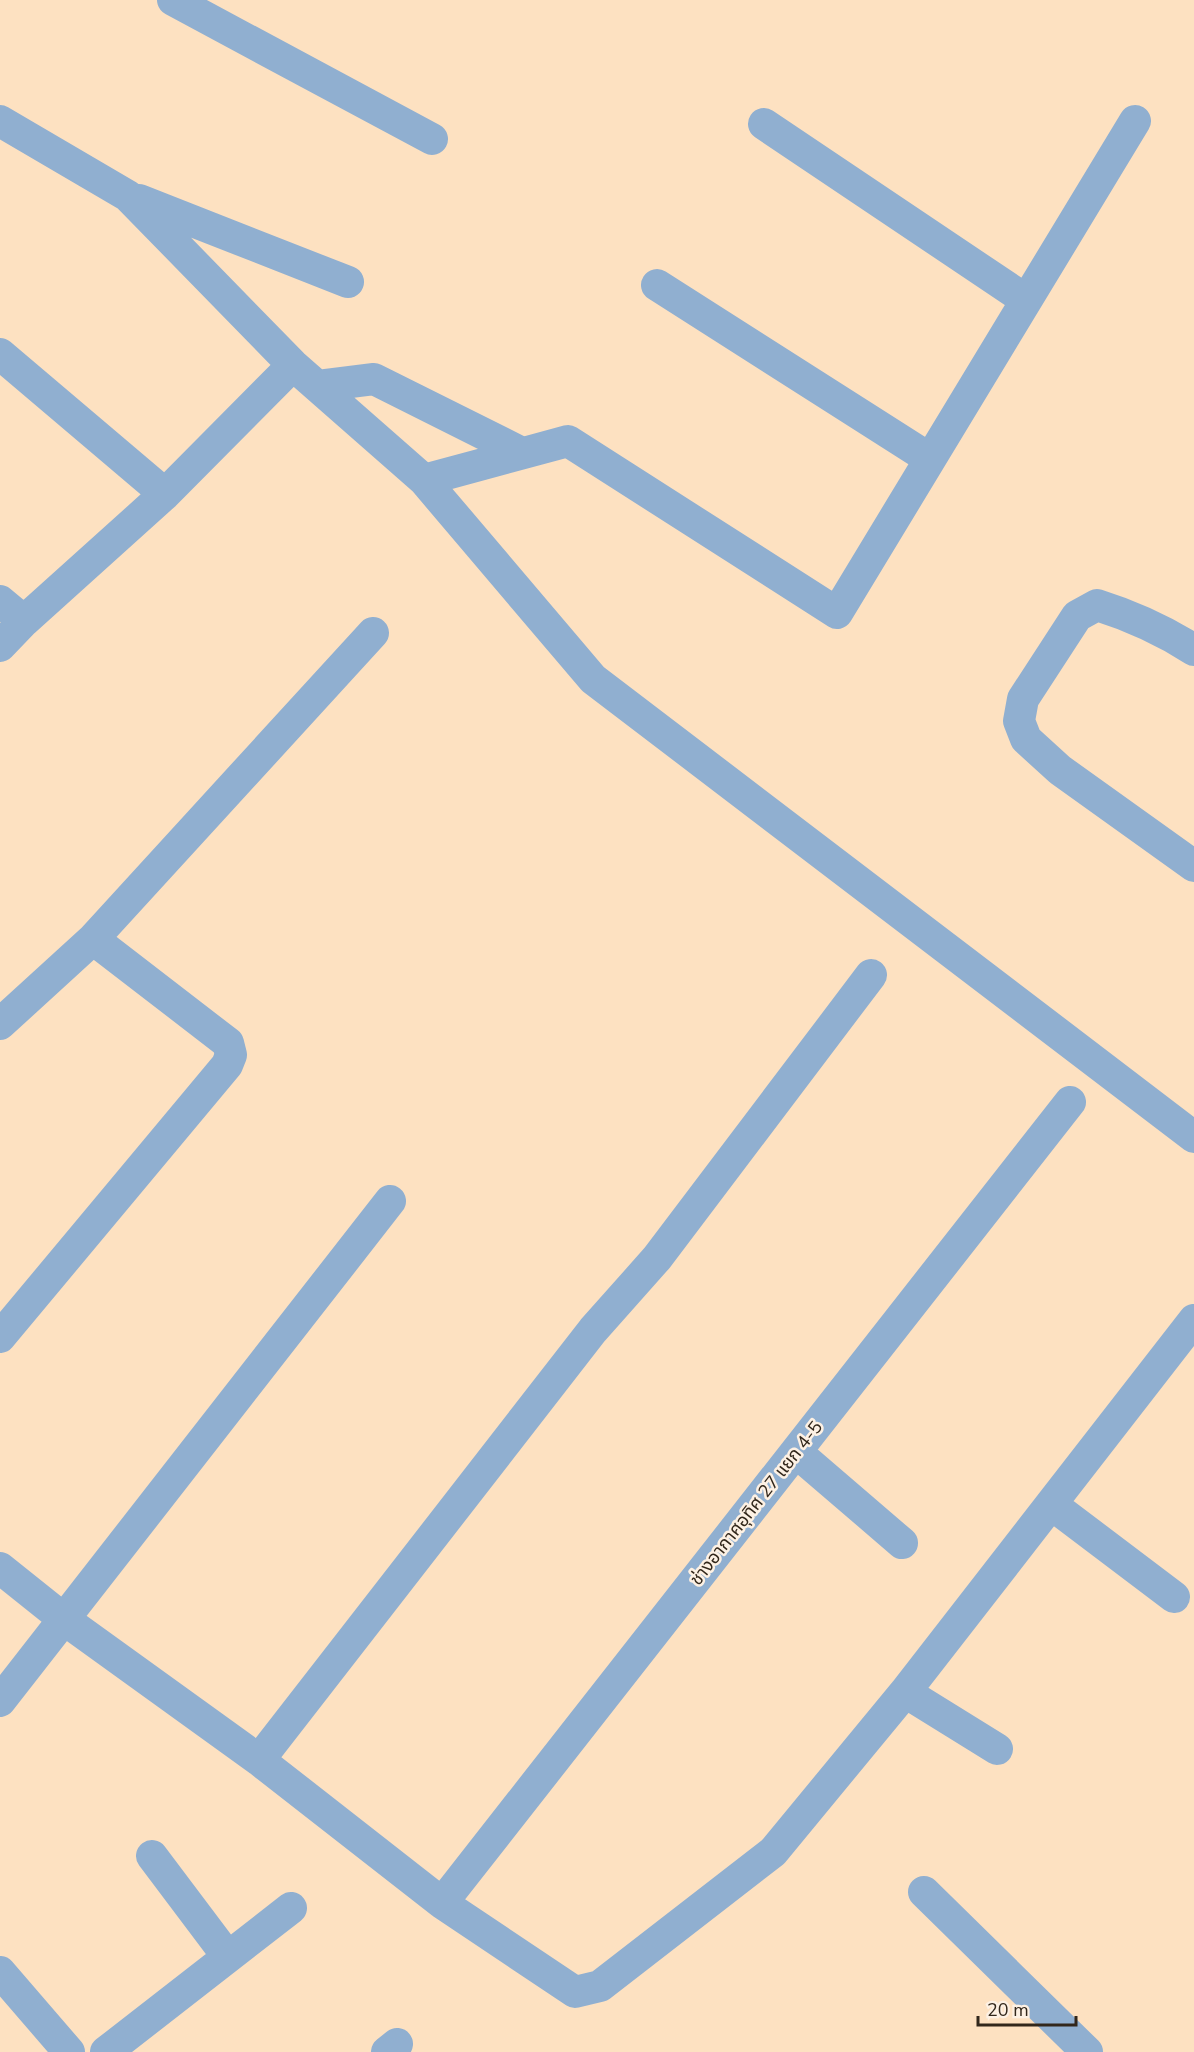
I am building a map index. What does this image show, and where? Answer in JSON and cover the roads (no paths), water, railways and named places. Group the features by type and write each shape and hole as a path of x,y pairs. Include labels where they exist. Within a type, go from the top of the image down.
{"street":[{"path":"173,0 432,139"},
{"path":"0,121 128,196 348,282"},
{"path":"424,480 568,441 837,613 1135,121"},
{"path":"764,124 1026,300"},
{"path":"128,196 293,365 424,480 593,679 1194,1137"},
{"path":"657,285 930,459"},
{"path":"0,354 165,494"},
{"path":"0,646 24,621 165,494 293,365"},
{"path":"318,386 374,378 522,453"},
{"path":"0,601 24,621"},
{"path":"1194,650 1169,633 1127,614 1097,605 1077,616 1023,699 1019,721 1026,739 1060,770 1194,866"},
{"path":"0,1024 93,939 373,633"},
{"path":"0,1337 226,1065 231,1055 228,1042 93,939"},
{"path":"259,1760 593,1330 657,1258 871,975"},
{"name":"ช่างอากาศอุทิศ 27 แยก 4-5","path":"442,1903 1070,1102"},
{"path":"0,1701 390,1201"},
{"path":"0,1568 65,1620 259,1760 442,1903 575,1992 600,1986 772,1852 905,1692 1194,1321"},
{"path":"796,1452 902,1543"},
{"path":"1051,1504 1174,1597"},
{"path":"905,1692 997,1749"},
{"path":"152,1856 228,1957"},
{"path":"924,1892 1087,2052"},
{"path":"106,2052 140,2042 228,1957 291,1908"},
{"path":"0,1972 69,2052"}]}
